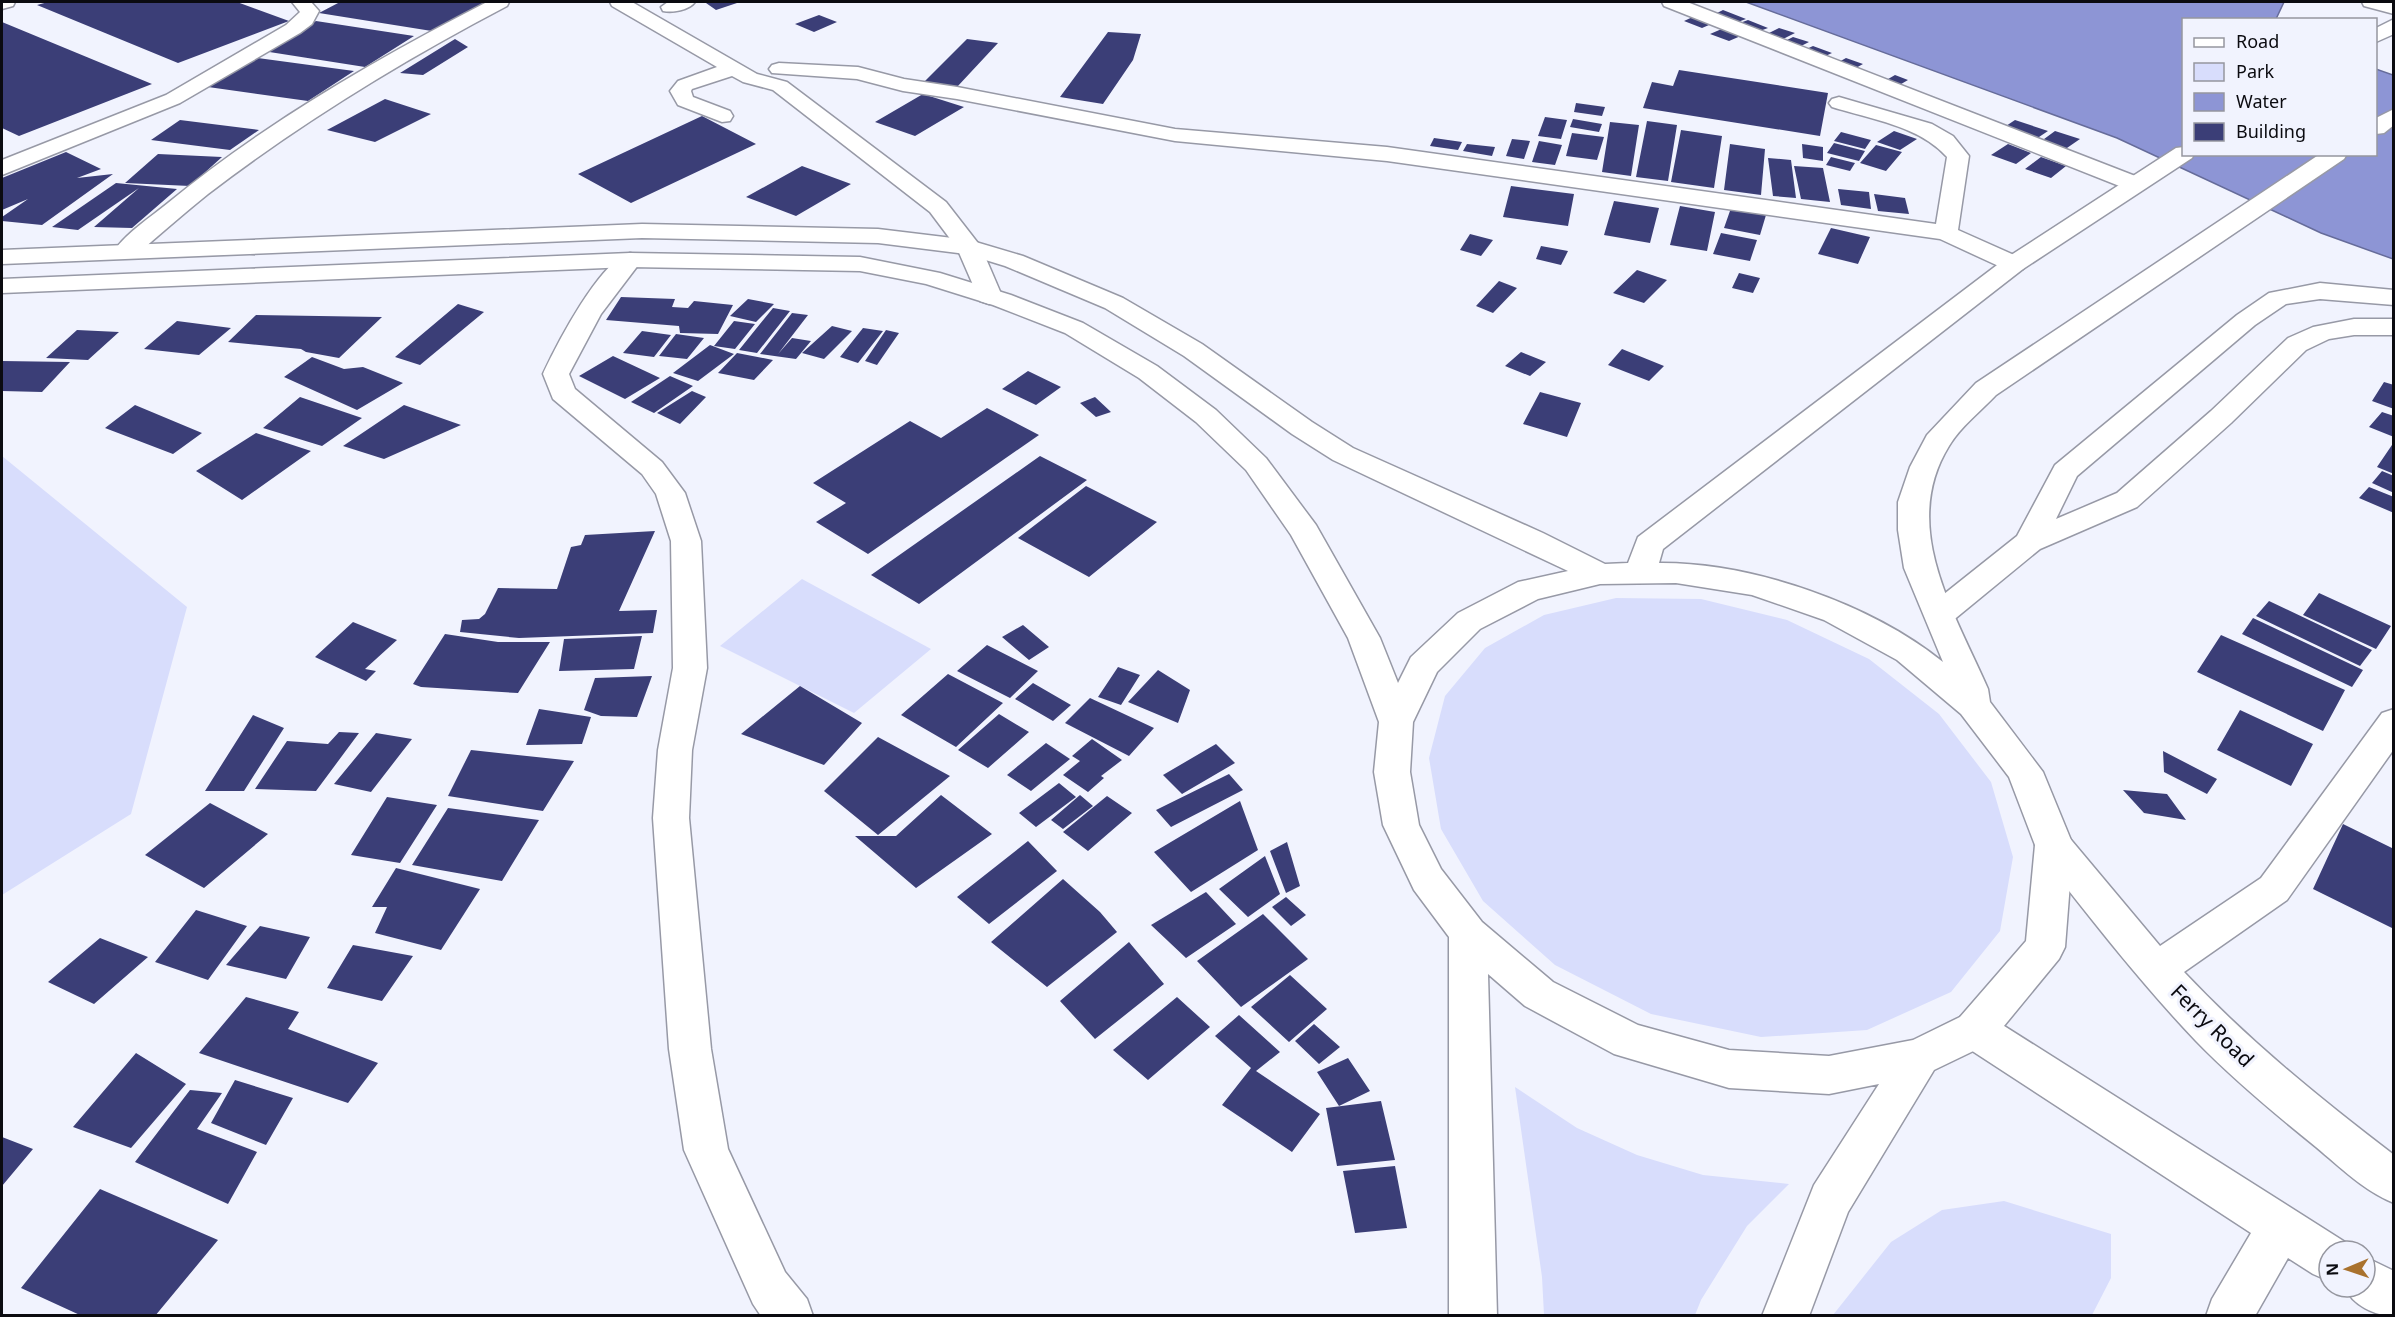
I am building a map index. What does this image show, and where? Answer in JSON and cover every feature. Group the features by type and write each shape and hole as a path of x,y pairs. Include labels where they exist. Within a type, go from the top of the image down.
{"main road":[{"path":"2,3 6,2"},
{"path":"2,168 173,99 299,24 310,11 301,2"},
{"path":"126,251 199,190 302,117 362,78 500,2"},
{"path":"619,2 750,78 858,73 903,85 957,93 1175,135 1387,154 1947,233 2014,264"},
{"path":"1671,2 2145,177"},
{"path":"2371,2 2394,8"},
{"path":"2377,35 2394,25"},
{"path":"760,58 938,207 969,247 990,296"},
{"path":"722,116 685,101 680,91 685,85 735,68"},
{"path":"1839,103 1924,129 1945,141 1958,156 1947,233"},
{"path":"2377,127 2394,116"},
{"path":"1640,573 1649,544 2014,264 2182,154"},
{"path":"1973,705 1971,689 1920,568 1913,530 1913,502 1924,467 1937,441 1986,389 2333,156"},
{"path":"2,257 642,231 878,236 969,247 1014,261 1114,303 1193,350 1302,428 1343,454 1600,574"},
{"path":"2,286 622,268 860,264 931,278 990,296 1074,328 1148,372 1206,416 1256,464 1305,532 1364,638 1396,722"},
{"path":"622,268 586,317 556,374 563,393 652,468 670,493 686,541 690,668 675,750 671,818 690,1049 706,1150 769,1288 790,1316"},
{"path":"2030,542 2065,471 2246,320 2278,298 2320,291 2394,298"},
{"path":"1940,614 2030,542 2127,500 2221,417 2297,344 2322,333 2344,329 2394,327"},
{"path":"1676,573 1756,585 1834,612 1909,652 1973,705 2025,772 2054,845 2045,947 1976,1030 1919,1057 1829,1075 1729,1070 1629,1041 1539,994 1467,933 1427,879 1401,825 1392,771 1396,722 1423,665 1468,621 1529,590 1600,574 1676,573"},
{"path":"2156,970 2274,889 2394,722"},
{"name":"Ferry Road","path":"2054,845 2156,970 2213,1030 2287,1099 2394,1182"},
{"path":"1467,933 1473,1316"},
{"path":"1976,1030 2317,1250"},
{"path":"1785,1316 1830,1200 1919,1057"},
{"path":"2229,1316 2280,1227"},
{"path":"2377,1287 2394,1298"}],"green space":[{"path":"2,456 187,607 131,814 2,895"},
{"path":"802,579 931,649 854,713 720,646"},
{"path":"1616,598 1701,599 1787,620 1869,659 1939,714 1991,782 2013,857 2000,931 1951,992 1867,1030 1761,1037 1651,1014 1555,965 1483,901 1441,829 1429,758 1445,696 1485,648 1544,615"},
{"path":"1515,1087 1577,1128 1637,1155 1703,1175 1789,1184 1747,1226 1701,1300 1695,1315 1544,1315 1542,1277"},
{"path":"2004,1201 2111,1234 2111,1278 2092,1315 1833,1315 1891,1242 1942,1210"}],"water":[{"path":"1746,2 2284,2 2276,18 2182,18 2182,156 2377,156 2377,69 2393,75 2393,259 2321,233 2117,138"}],"building":[{"path":"48,2 237,2 289,21 178,63 37,5"},
{"path":"340,2 491,2 438,32 319,13"},
{"path":"740,2 716,10 706,3"},
{"path":"1723,10 1746,19 1735,23 1713,15"},
{"path":"819,15 837,22 814,32 795,24"},
{"path":"1697,15 1716,22 1702,28 1684,21"},
{"path":"1748,20 1768,28 1757,32 1737,24"},
{"path":"316,21 414,36 365,67 263,51"},
{"path":"2,22 152,84 19,136 2,128"},
{"path":"1724,28 1743,35 1729,41 1710,34"},
{"path":"1779,28 1795,33 1783,39 1767,34"},
{"path":"1108,32 1141,34 1133,60 1103,104 1060,97"},
{"path":"1793,37 1809,42 1797,48 1781,43"},
{"path":"455,39 468,47 423,75 400,73"},
{"path":"967,39 998,43 957,87 924,82"},
{"path":"1813,46 1832,53 1821,58 1802,51"},
{"path":"250,57 354,71 308,101 201,86"},
{"path":"1846,58 1863,64 1854,69 1837,63"},
{"path":"1679,70 1828,93 1820,136 1643,108 1652,82 1673,86"},
{"path":"1895,75 1908,80 1896,87 1883,82"},
{"path":"923,94 964,107 915,136 875,122"},
{"path":"385,99 431,114 375,142 327,130"},
{"path":"1576,103 1605,107 1602,116 1574,112"},
{"path":"702,116 756,144 631,203 578,174"},
{"path":"1545,117 1567,120 1561,139 1538,136"},
{"path":"1573,119 1602,124 1599,132 1570,127"},
{"path":"180,120 259,130 230,150 151,140"},
{"path":"2015,120 2048,131 2036,139 2003,128"},
{"path":"1647,121 1677,125 1668,181 1636,177"},
{"path":"1610,122 1639,125 1631,176 1602,172"},
{"path":"1681,130 1722,136 1714,188 1671,182"},
{"path":"1894,131 1917,139 1900,150 1877,142"},
{"path":"2055,131 2080,139 2064,150 2040,142"},
{"path":"1841,132 1871,140 1865,149 1834,141"},
{"path":"1572,133 1604,137 1597,160 1566,156"},
{"path":"1434,138 1462,142 1458,150 1430,146"},
{"path":"1512,139 1530,141 1524,159 1506,156"},
{"path":"1539,141 1562,145 1555,165 1532,162"},
{"path":"1834,143 1865,151 1859,161 1827,153"},
{"path":"1467,144 1495,147 1492,156 1463,151"},
{"path":"1730,144 1765,149 1761,195 1724,190"},
{"path":"1802,144 1823,147 1823,161 1803,158"},
{"path":"2008,144 2031,153 2016,164 1991,155"},
{"path":"1876,145 1902,152 1886,171 1860,163"},
{"path":"66,152 101,169 77,178 113,174 42,225 2,221 2,217 28,199 2,210 2,178"},
{"path":"158,154 222,157 190,186 125,183"},
{"path":"1831,157 1855,163 1850,171 1826,165"},
{"path":"2041,157 2066,166 2051,178 2025,169"},
{"path":"1768,158 1791,160 1796,198 1773,196"},
{"path":"802,166 851,184 796,216 746,197"},
{"path":"1794,166 1823,168 1830,202 1801,199"},
{"path":"116,183 177,189 132,228 94,227 139,188 78,230 52,227"},
{"path":"1511,186 1574,194 1568,226 1503,217"},
{"path":"1838,189 1869,192 1871,209 1841,205"},
{"path":"1874,194 1905,198 1909,214 1878,211"},
{"path":"1614,201 1659,208 1650,243 1604,235"},
{"path":"1680,206 1715,212 1707,251 1670,245"},
{"path":"1731,208 1766,215 1760,235 1724,228"},
{"path":"1831,228 1870,237 1858,264 1818,254"},
{"path":"1721,233 1757,240 1750,261 1713,254"},
{"path":"1470,234 1493,240 1481,256 1460,250"},
{"path":"1541,246 1568,251 1561,265 1536,259"},
{"path":"1637,270 1667,280 1644,303 1613,293"},
{"path":"1739,273 1760,278 1753,293 1732,288"},
{"path":"1499,281 1517,288 1493,313 1476,306"},
{"path":"621,297 675,299 672,307 688,308 694,301 733,305 718,334 680,333 679,326 606,320"},
{"path":"748,299 774,304 756,322 730,316"},
{"path":"458,304 484,312 420,365 395,357"},
{"path":"773,308 790,311 757,353 739,350"},
{"path":"792,313 808,315 778,354 792,338 811,341 796,359 760,354"},
{"path":"256,315 382,317 339,358 301,349 228,342"},
{"path":"177,321 231,328 199,355 144,349"},
{"path":"734,321 755,324 735,349 714,346"},
{"path":"832,326 852,331 824,359 802,353"},
{"path":"863,328 883,331 858,363 840,357"},
{"path":"77,330 119,332 88,360 46,358"},
{"path":"886,330 899,333 877,365 865,361"},
{"path":"642,331 671,335 654,357 623,353"},
{"path":"676,334 704,338 687,359 659,356"},
{"path":"710,345 734,354 698,381 673,373"},
{"path":"1622,349 1664,366 1649,381 1608,365"},
{"path":"1521,352 1546,362 1530,376 1505,366"},
{"path":"737,353 773,360 754,380 718,373"},
{"path":"613,356 660,378 625,399 579,376"},
{"path":"312,357 344,369 363,367 403,383 357,410 284,377"},
{"path":"2,361 70,362 42,392 2,391"},
{"path":"1028,371 1061,387 1036,405 1002,389"},
{"path":"670,376 693,386 654,413 631,402"},
{"path":"2384,382 2394,385 2394,409 2372,401"},
{"path":"692,391 706,397 680,424 657,413"},
{"path":"1540,392 1581,403 1567,437 1523,424"},
{"path":"300,397 362,418 322,446 263,428"},
{"path":"1095,397 1111,412 1096,417 1080,403"},
{"path":"135,405 202,433 173,454 105,428"},
{"path":"404,405 461,425 384,459 343,446"},
{"path":"987,408 1039,435 868,554 816,522 846,503 813,483 910,421 941,438"},
{"path":"2382,412 2394,416 2394,437 2369,427"},
{"path":"256,433 311,451 242,500 196,471"},
{"path":"2394,442 2394,474 2377,467"},
{"path":"1040,456 1087,480 919,604 871,575"},
{"path":"2382,471 2394,476 2394,493 2372,483"},
{"path":"1086,486 1157,522 1089,577 1018,538"},
{"path":"2369,487 2394,497 2394,513 2359,498"},
{"path":"655,531 619,611 657,610 653,633 519,638 460,632 462,620 479,619 485,614 498,588 557,589 571,547 581,545 585,535"},
{"path":"2319,593 2391,626 2376,649 2303,615"},
{"path":"2269,601 2372,650 2360,666 2256,616"},
{"path":"2253,618 2363,670 2352,687 2242,634"},
{"path":"353,622 397,640 365,669 376,671 366,681 315,657"},
{"path":"1023,625 1049,647 1029,660 1002,637"},
{"path":"445,634 498,642 550,642 518,693 421,687 413,684"},
{"path":"2221,635 2345,690 2323,731 2197,672"},
{"path":"642,636 634,669 559,671 564,639"},
{"path":"987,645 1038,671 1010,698 957,671"},
{"path":"1118,667 1140,675 1121,705 1098,697"},
{"path":"1158,670 1190,690 1178,723 1128,702"},
{"path":"948,674 1003,703 956,747 901,715"},
{"path":"652,676 637,717 601,716 584,710 595,678"},
{"path":"1033,683 1071,705 1053,721 1015,699"},
{"path":"800,686 862,723 824,765 741,734"},
{"path":"1090,698 1154,728 1129,756 1065,723"},
{"path":"539,709 591,717 582,744 526,745"},
{"path":"2240,710 2313,744 2291,786 2217,750"},
{"path":"999,714 1029,732 988,768 958,750"},
{"path":"253,715 284,728 244,791 205,791"},
{"path":"339,732 359,733 316,791 255,789 287,741 328,744"},
{"path":"376,733 412,739 371,792 334,784"},
{"path":"878,737 950,776 878,835 824,791"},
{"path":"1092,739 1122,760 1101,776 1104,778 1088,792 1063,775 1080,761 1072,756"},
{"path":"1046,743 1070,759 1031,791 1007,775"},
{"path":"1216,744 1235,763 1182,794 1163,775"},
{"path":"471,750 574,761 543,811 448,796"},
{"path":"2163,751 2217,779 2207,794 2164,772"},
{"path":"1229,774 1243,790 1171,827 1156,810"},
{"path":"1059,783 1076,797 1036,827 1019,813"},
{"path":"2123,790 2167,794 2186,820 2144,813"},
{"path":"941,795 992,834 916,888 855,836 896,836"},
{"path":"1080,795 1093,806 1063,829 1051,820"},
{"path":"1107,796 1132,813 1088,851 1063,832"},
{"path":"387,797 437,805 400,863 351,855"},
{"path":"1240,801 1258,850 1191,892 1154,852"},
{"path":"210,803 268,834 204,888 145,855"},
{"path":"448,808 539,820 502,881 412,865"},
{"path":"2343,824 2394,849 2394,929 2313,889"},
{"path":"1028,841 1057,871 989,924 957,897"},
{"path":"1287,842 1300,886 1286,893 1270,851"},
{"path":"1265,856 1280,894 1248,917 1219,889"},
{"path":"396,868 480,889 441,950 375,933 387,907 372,907"},
{"path":"1063,879 1100,912 1117,932 1047,987 991,942"},
{"path":"1206,892 1236,924 1186,958 1151,925"},
{"path":"1286,897 1306,915 1291,926 1272,907"},
{"path":"196,910 247,926 208,980 155,962"},
{"path":"1263,914 1308,959 1241,1007 1197,961"},
{"path":"260,926 310,937 286,979 226,965"},
{"path":"100,938 148,957 94,1004 48,982"},
{"path":"1129,942 1164,984 1095,1039 1060,1001"},
{"path":"353,945 413,956 382,1001 327,988"},
{"path":"1290,975 1327,1009 1289,1042 1251,1007"},
{"path":"246,997 299,1012 288,1029 378,1063 348,1103 199,1053"},
{"path":"1177,997 1210,1027 1148,1080 1113,1050"},
{"path":"1239,1015 1280,1052 1256,1071 1320,1114 1292,1152 1222,1105 1251,1068 1215,1036"},
{"path":"1314,1024 1340,1047 1319,1064 1295,1041"},
{"path":"136,1053 186,1084 131,1148 73,1127"},
{"path":"1348,1058 1370,1091 1339,1106 1317,1072"},
{"path":"235,1080 293,1098 266,1145 211,1123"},
{"path":"190,1090 222,1093 197,1129 257,1152 228,1204 135,1162"},
{"path":"1381,1101 1395,1160 1337,1166 1326,1108"},
{"path":"2,1137 33,1149 2,1186"},
{"path":"1395,1166 1407,1228 1355,1233 1343,1171"},
{"path":"100,1189 218,1240 155,1316 82,1316 21,1288"}]}
